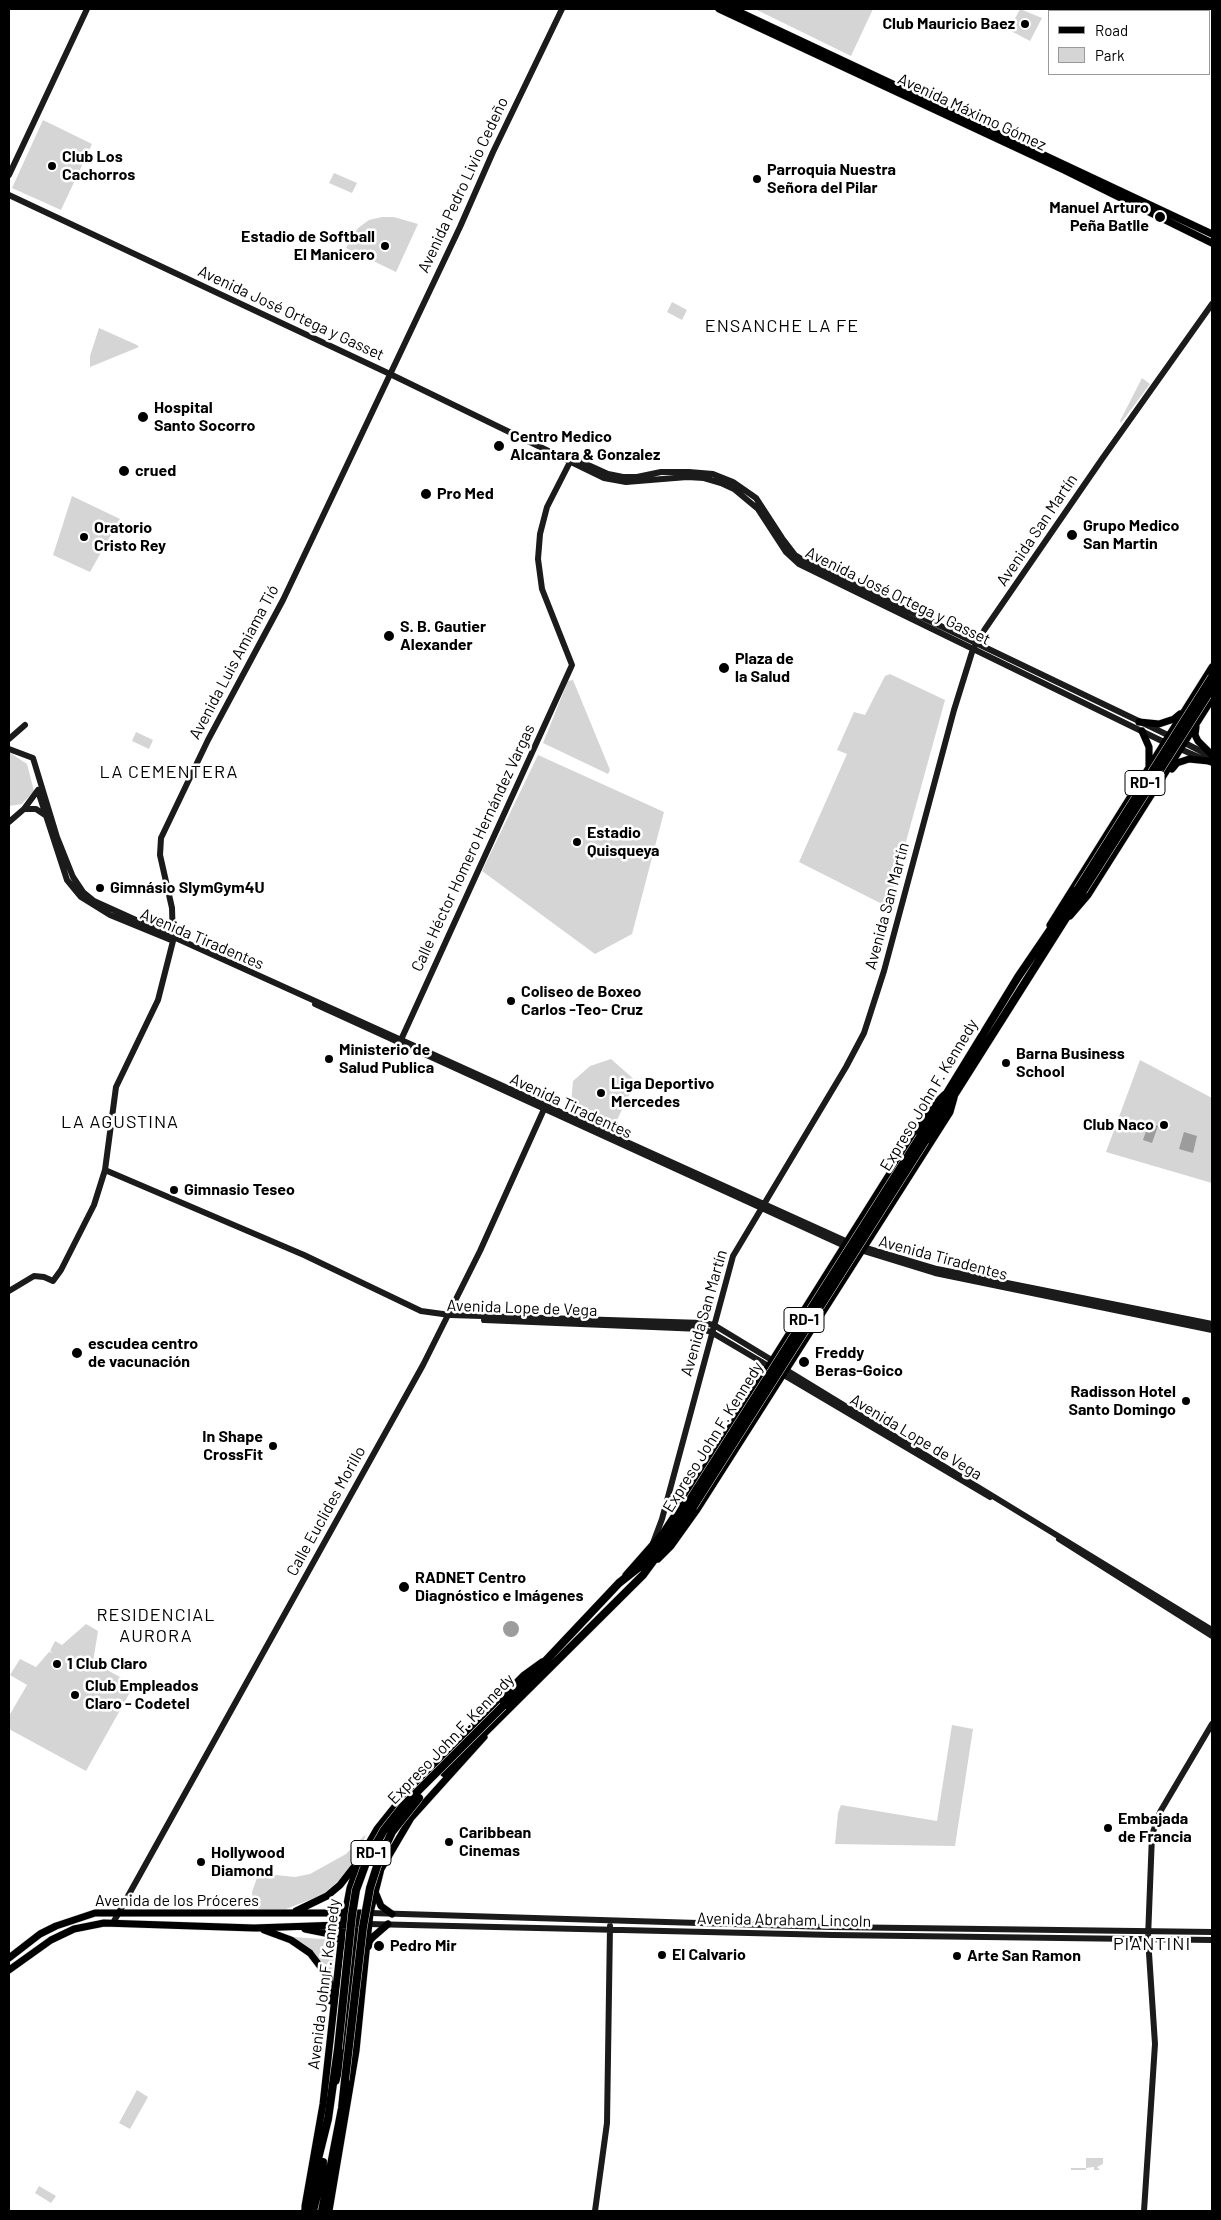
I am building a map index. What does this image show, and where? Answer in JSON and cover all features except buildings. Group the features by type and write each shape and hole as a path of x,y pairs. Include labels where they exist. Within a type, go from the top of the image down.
{"highway":[{"name":"Expreso John F. Kennedy","path":"322,2211 342,2108 363,1927 374,1872 385,1846 400,1821 444,1772 489,1730 652,1564 923,1139 956,1094 1065,922 1081,890 1212,677"},
{"name":"Expreso John F. Kennedy","path":"923,1139 944,1095 1044,936 1081,890 1212,688"},
{"name":"Expreso John F. Kennedy","path":"305,2211 323,2143 334,2090 352,1915 356,1890 367,1860 384,1830 403,1806 504,1706 619,1583 643,1564 691,1505"},
{"path":"313,2211 322,2175 323,2143"}],"main road":[{"path":"9,175 87,9"},
{"name":"Avenida Pedro Livio Cedeño","path":"390,374 460,227 492,152 562,9"},
{"name":"Avenida Máximo Gómez","path":"718,9 1064,170 1212,243"},
{"name":"Avenida Máximo Gómez","path":"733,9 1212,234"},
{"name":"Avenida José Ortega y Gasset","path":"9,195 571,460 608,474 623,477 637,477 661,472 689,472 713,474 733,482 756,498 782,538 795,555 802,560 1142,730 1211,759"},
{"name":"Avenida San Martín","path":"650,1548 660,1526 733,1256 846,1067 864,1033 884,971 954,710 975,646 1102,459 1212,304"},
{"name":"Avenida Luis Amiama Tió","path":"9,1291 34,1276 44,1277 53,1281 61,1270 94,1205 105,1170 116,1088 158,1000 173,939 172,908 160,855 161,838 208,740 283,600 390,374"},
{"name":"Calle Héctor Homero Hernández Vargas","path":"400,1041 572,665 542,589 538,559 540,534 547,507 571,460"},
{"name":"Avenida José Ortega y Gasset","path":"975,646 1139,722 1166,739"},
{"name":"RD-1","path":"1044,936 1059,908 1212,667"},
{"path":"1196,694 1195,700 1182,723 1184,730 1190,729 1204,706 1211,700"},
{"name":"RD-1","path":"1065,922 1088,895 1211,700"},
{"path":"1139,722 1165,723 1178,717 1188,707"},
{"path":"1198,721 1195,735 1211,759"},
{"path":"9,739 25,724"},
{"path":"1142,730 1149,747 1149,768"},
{"name":"Avenida Tiradentes","path":"9,750 31,758 45,815 67,880 80,897 110,915 173,939"},
{"path":"1139,784 1143,782 1160,757 1166,757 1168,763 1154,786 1153,792"},
{"path":"1158,784 1183,760 1194,758 1211,759"},
{"path":"9,822 23,810 39,787"},
{"name":"Avenida Tiradentes","path":"39,787 73,877 83,892 104,906 173,939 545,1106 845,1244 937,1268 1212,1324"},
{"path":"9,812 34,808 45,815"},
{"name":"RD-1","path":"652,1564 671,1546 696,1511 950,1112 956,1094"},
{"name":"RD-1","path":"619,1583 650,1548 679,1510 930,1108 944,1095"},
{"name":"Calle Euclides Morillo","path":"113,1923 449,1317 545,1106"},
{"name":"Avenida Lope de Vega","path":"105,1170 135,1181 300,1256 304,1255 422,1311 449,1317 712,1329 770,1362 1212,1636"},
{"path":"876,1197 874,1204 860,1226 863,1234 868,1234 883,1210 889,1206"},
{"name":"Avenida Tiradentes","path":"862,1248 944,1275 1212,1330"},
{"path":"821,1283 827,1279 841,1257 848,1256 850,1263 836,1283 835,1292"},
{"path":"797,1320 796,1327 783,1349 785,1356 792,1354 805,1333 811,1328"},
{"name":"Avenida Lope de Vega","path":"784,1371 1212,1630"},
{"path":"743,1406 748,1402 763,1379 770,1379 772,1386 759,1407 758,1414"},
{"name":"Avenida John F. Kennedy","path":"305,2211 305,2196 319,2132 345,1913 358,1866 369,1841 383,1820 420,1779 524,1675 550,1655"},
{"path":"1144,2211 1154,2044 1148,1938 1153,1827 1212,1724"},
{"name":"RD-1","path":"329,2211 352,2075 368,1924 382,1869 411,1818 475,1749 489,1730"},
{"path":"279,1914 303,1909 326,1896 349,1875 369,1841"},
{"path":"358,1866 357,1876 369,1882 376,1878 382,1869"},
{"path":"375,1891 378,1902 392,1914"},
{"name":"Avenida de los Próceres","path":"9,1958 40,1934 62,1923 83,1916 119,1912 357,1913"},
{"path":"334,2090 344,2051 357,1913"},
{"name":"Avenida Abraham Lincoln","path":"357,1913 610,1921 1212,1932"},
{"path":"595,2211 607,2133 610,1921"},
{"name":"Avenida de los Próceres","path":"9,1970 51,1940 74,1929 113,1923 254,1928 355,1925"},
{"path":"365,1959 373,1937 388,1924"},
{"name":"Avenida Abraham Lincoln","path":"355,1925 388,1924 833,1935 1212,1940"},
{"path":"295,1927 330,1934 341,1939 348,1948 352,1961"},
{"path":"254,1928 277,1934 300,1946 317,1960 329,1978 331,2017 328,2062"}],"green space":[{"path":"755,9 873,9 851,56"},
{"name":"Club Mauricio Baez","path":"1020,9 1042,18 1030,41 1009,30"},
{"name":"Club Los Cachorros","path":"43,120 92,144 61,210 12,188"},
{"path":"334,173 357,183 352,193 329,183"},
{"path":"394,217 418,224 396,272 346,248 358,228 369,220"},
{"path":"672,302 687,310 682,320 667,312"},
{"path":"99,328 139,347 90,367 90,356"},
{"path":"1142,378 1150,384 1121,423 1120,421"},
{"name":"Oratorio Cristo Rey","path":"72,496 120,519 90,572 53,555"},
{"path":"890,674 945,700 888,907 799,862 847,754 837,750 854,712 865,715 885,676"},
{"path":"573,680 610,770 608,774 543,743 568,681"},
{"path":"136,732 153,740 149,749 132,741"},
{"path":"9,752 27,764 34,791 22,804 9,806"},
{"name":"Estadio Quisqueya","path":"538,755 664,812 632,934 595,954 482,871"},
{"name":"Liga Deportivo Mercedes","path":"611,1059 636,1081 615,1124 571,1105 573,1081 590,1066"},
{"name":"Club Naco","path":"1140,1060 1212,1098 1212,1183 1106,1152"},
{"name":"Club Empleados Claro - Codetel","path":"86,1624 98,1631 93,1662 134,1685 86,1771 9,1729 9,1716 27,1685 10,1675 20,1659 36,1667 49,1652 53,1653 50,1651 55,1641 62,1645"},
{"path":"952,1725 973,1729 955,1846 835,1844 838,1813 841,1805 937,1821"},
{"path":"366,1834 360,1851 345,1875 322,1895 286,1909 268,1911 254,1907 252,1892 257,1878 266,1874 295,1877 310,1874 346,1854"},
{"path":"293,1937 336,1940 331,1979 315,1954"},
{"path":"137,2090 148,2097 130,2129 119,2123"},
{"path":"1086,2158 1103,2158 1103,2164 1097,2167 1100,2170 1094,2170 1094,2167 1086,2168"},
{"path":"1071,2168 1086,2168 1086,2170 1071,2170"},
{"path":"39,2186 56,2196 51,2203 35,2193"}],"shaded area":[{"path":"1149,1123 1158,1126 1152,1143 1143,1140"},
{"path":"1184,1132 1197,1136 1193,1153 1179,1149"},
{"path":"511,1621 517,1623 519,1629 517,1635 511,1637 505,1635 503,1629 505,1623"}],"place":[{"name":"Club Mauricio Baez","path":"1025,24"},
{"name":"Club Los Cachorros","path":"52,166"},
{"name":"Parroquia Nuestra Señora del Pilar","path":"757,179"},
{"name":"Manuel Arturo Peña Batlle","path":"1160,217"},
{"name":"Estadio de Softball El Manicero","path":"385,246"},
{"name":"Hospital Santo Socorro","path":"143,417"},
{"name":"Centro Medico Alcantara & Gonzalez","path":"499,446"},
{"name":"crued","path":"124,471"},
{"name":"Pro Med","path":"426,494"},
{"name":"Grupo Medico San Martin","path":"1072,535"},
{"name":"Oratorio Cristo Rey","path":"84,537"},
{"name":"S. B. Gautier Alexander","path":"389,636"},
{"name":"Plaza de la Salud","path":"724,668"},
{"name":"Estadio Quisqueya","path":"577,842"},
{"name":"Gimnásio SlymGym4U","path":"100,888"},
{"name":"Coliseo de Boxeo Carlos -Teo- Cruz","path":"511,1001"},
{"name":"Ministerio de Salud Publica","path":"329,1059"},
{"name":"Barna Business School","path":"1006,1063"},
{"name":"Liga Deportivo Mercedes","path":"601,1093"},
{"name":"Club Naco","path":"1164,1125"},
{"name":"Gimnasio Teseo","path":"174,1190"},
{"name":"escudea centro de vacunación","path":"77,1353"},
{"name":"Freddy Beras-Goico","path":"804,1362"},
{"name":"Radisson Hotel Santo Domingo","path":"1186,1401"},
{"name":"In Shape CrossFit","path":"273,1446"},
{"name":"RADNET Centro Diagnóstico e Imágenes","path":"404,1587"},
{"name":"1 Club Claro","path":"57,1664"},
{"name":"Club Empleados Claro - Codetel","path":"75,1695"},
{"name":"Embajada de Francia","path":"1108,1828"},
{"name":"Caribbean Cinemas","path":"449,1842"},
{"name":"Hollywood Diamond","path":"201,1862"},
{"name":"Pedro Mir","path":"379,1946"},
{"name":"El Calvario","path":"662,1955"},
{"name":"Arte San Ramon","path":"957,1956"}],"district":[{"name":"ENSANCHE LA FE","path":"782,326"},
{"name":"LA CEMENTERA","path":"169,772"},
{"name":"LA AGUSTINA","path":"120,1122"},
{"name":"RESIDENCIAL AURORA","path":"156,1625"},
{"name":"PIANTINI","path":"1152,1944"}]}
